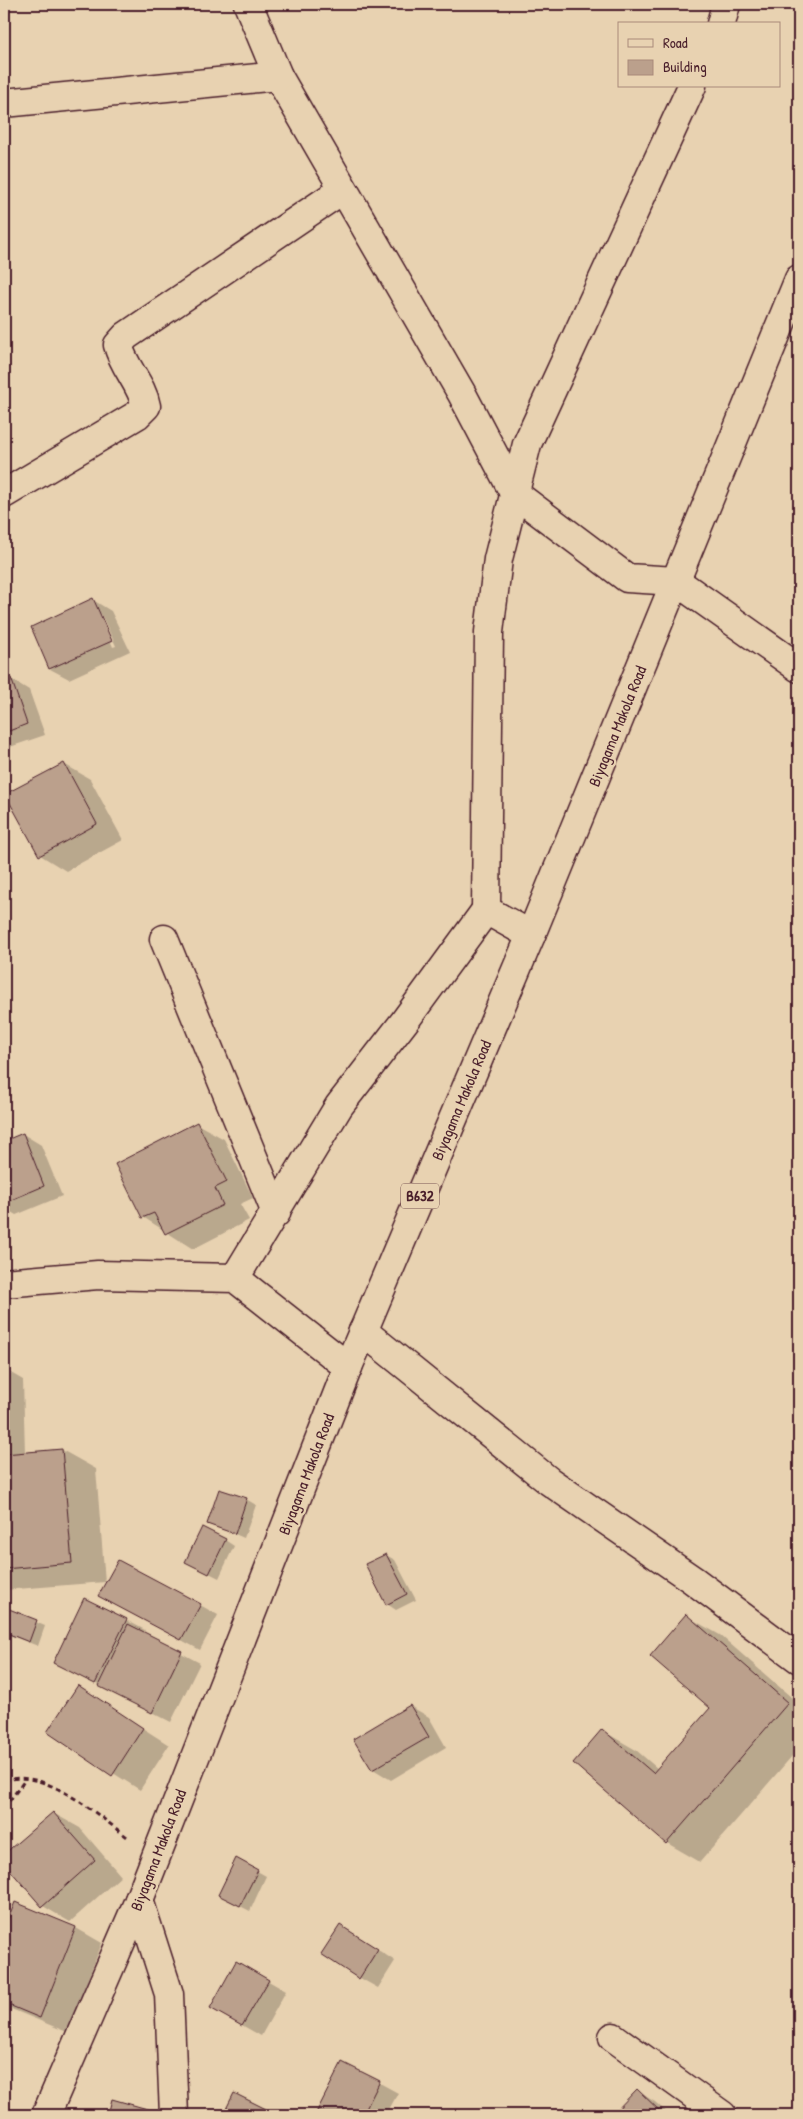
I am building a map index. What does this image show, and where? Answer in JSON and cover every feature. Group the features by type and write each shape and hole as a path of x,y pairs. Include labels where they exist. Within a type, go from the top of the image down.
{"street":[{"path":"248,4 278,76 342,190 462,394 514,493 627,578 676,582 799,668"},
{"path":"721,22 726,4"},
{"path":"4,103 278,76"},
{"path":"236,1278 339,1106 404,1022 486,910 489,632 498,559 514,493 527,444 691,88"},
{"path":"4,494 136,415 146,406 144,395 121,357 118,345 126,336 342,190"},
{"name":"Biyagama Makola Road","path":"46,2115 139,1900 348,1367 531,935 799,279"},
{"path":"486,910 531,935"},
{"path":"164,938 276,1213"},
{"path":"4,1284 98,1275 236,1278 348,1367"},
{"path":"363,1331 548,1481 693,1580 799,1659"},
{"path":"139,1900 169,1994 174,2115"},
{"path":"613,2037 722,2115"}],"path":[{"path":"4,1781 14,1778 55,1786 155,1856"},
{"path":"4,1808 25,1780"}],"building":[{"path":"93,598 112,641 49,669 31,627"},
{"path":"11,678 27,724 4,733 4,680"},
{"path":"64,763 97,824 39,856 5,794"},
{"path":"197,1122 227,1182 215,1188 223,1205 165,1234 154,1213 142,1218 115,1164"},
{"path":"23,1133 44,1186 4,1203 4,1141"},
{"path":"62,1449 72,1563 4,1569 4,1454"},
{"path":"219,1489 247,1498 235,1534 207,1524"},
{"path":"202,1527 226,1539 209,1574 185,1562"},
{"path":"386,1554 407,1594 386,1605 365,1564"},
{"path":"118,1560 201,1604 181,1640 98,1596"},
{"path":"84,1598 127,1619 95,1684 53,1663"},
{"path":"4,1607 37,1620 29,1642 4,1632"},
{"path":"686,1614 788,1703 666,1844 573,1763 602,1729 653,1773 710,1708 650,1656"},
{"path":"128,1624 182,1651 152,1713 98,1686"},
{"path":"78,1685 143,1728 112,1776 47,1732"},
{"path":"410,1705 429,1737 372,1770 353,1739"},
{"path":"53,1812 95,1860 42,1907 4,1863 4,1854"},
{"path":"236,1858 258,1870 240,1906 218,1895"},
{"path":"15,1902 76,1927 40,2018 4,2003 4,1930"},
{"path":"340,1925 378,1949 359,1979 321,1954"},
{"path":"236,1961 269,1980 242,2026 210,2008"},
{"path":"342,2062 380,2081 363,2115 315,2115"},
{"path":"637,2089 664,2115 612,2115"},
{"path":"234,2093 266,2109 263,2115 223,2115"},
{"path":"112,2099 158,2112 157,2115 108,2115"}]}
